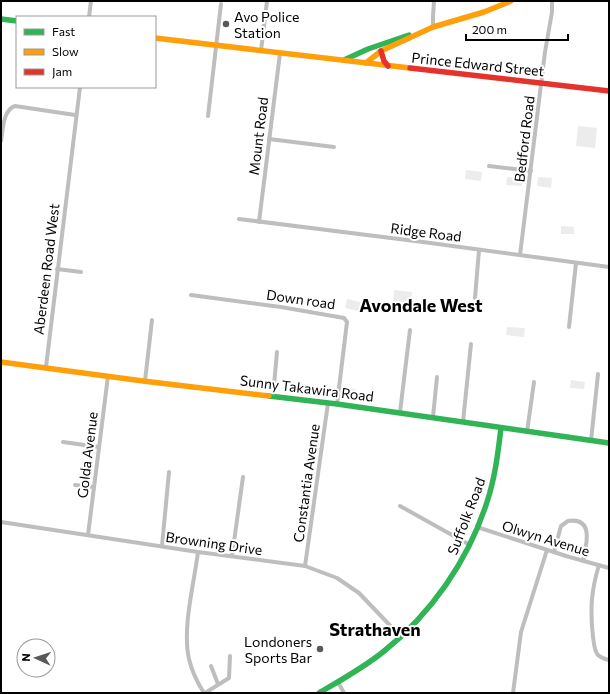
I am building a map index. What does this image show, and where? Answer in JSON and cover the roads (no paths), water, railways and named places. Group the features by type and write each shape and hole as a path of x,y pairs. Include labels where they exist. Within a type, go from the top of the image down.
{"main road":[{"path":"366,63 381,52 419,33 433,27 484,12 508,2"},
{"path":"1,19 16,21"},
{"path":"344,60 368,49 419,33"},
{"name":"Prince Edward Street","path":"156,38 609,91"},
{"path":"366,63 368,49"},
{"path":"381,52 384,61 388,66"},
{"name":"Sunny Takawira Road","path":"1,362 400,412 609,444"},
{"name":"Suffolk Road","path":"320,693 366,664 401,636 437,598 459,566 470,545 486,505 494,476 501,428"}],"street":[{"path":"89,16 91,1"},
{"path":"261,51 267,1"},
{"path":"433,27 432,16 434,1"},
{"name":"Bedford Road","path":"520,255 541,83 552,12 552,1"},
{"path":"208,116 221,4"},
{"name":"Mount Road","path":"259,222 280,53"},
{"name":"Aberdeen Road West","path":"46,367 75,115 80,88"},
{"path":"1,140 6,113 12,107 15,106 75,115"},
{"path":"269,139 334,147"},
{"path":"489,166 531,171"},
{"name":"Ridge Road","path":"239,219 520,255 609,268"},
{"path":"475,298 480,250"},
{"path":"569,327 576,263"},
{"path":"57,269 81,272"},
{"name":"Down road","path":"191,295 281,307 344,318 347,322 337,404"},
{"path":"145,381 152,320"},
{"path":"400,412 410,330"},
{"path":"463,422 471,344"},
{"path":"274,396 277,352"},
{"path":"591,441 598,374"},
{"name":"Golda Avenue","path":"88,535 108,376"},
{"path":"433,417 437,377"},
{"path":"527,432 534,382"},
{"name":"Constantia Avenue","path":"305,566 328,403"},
{"path":"64,442 99,447"},
{"path":"162,546 169,472"},
{"path":"232,556 243,477"},
{"path":"75,485 94,487"},
{"path":"400,506 470,545"},
{"path":"554,552 561,526 568,520 579,522 585,526 587,531 583,561"},
{"name":"Browning Drive","path":"1,522 198,552 305,566 336,578 352,587 401,636"},
{"name":"Olwyn Avenue","path":"477,528 609,568"},
{"path":"513,693 521,632 547,550"},
{"path":"198,552 189,614 187,646 192,669 204,693 229,678 230,656"},
{"path":"598,565 593,584 591,610 594,642 598,655 609,660"},
{"path":"211,666 218,684"},
{"path":"338,682 344,693"}],"place":[{"name":"Avo Police Station","path":"226,24"},
{"name":"Londoners Sports Bar","path":"320,649"}],"district":[{"name":"Avondale West","path":"421,305"},
{"name":"Strathaven","path":"375,629"}]}
